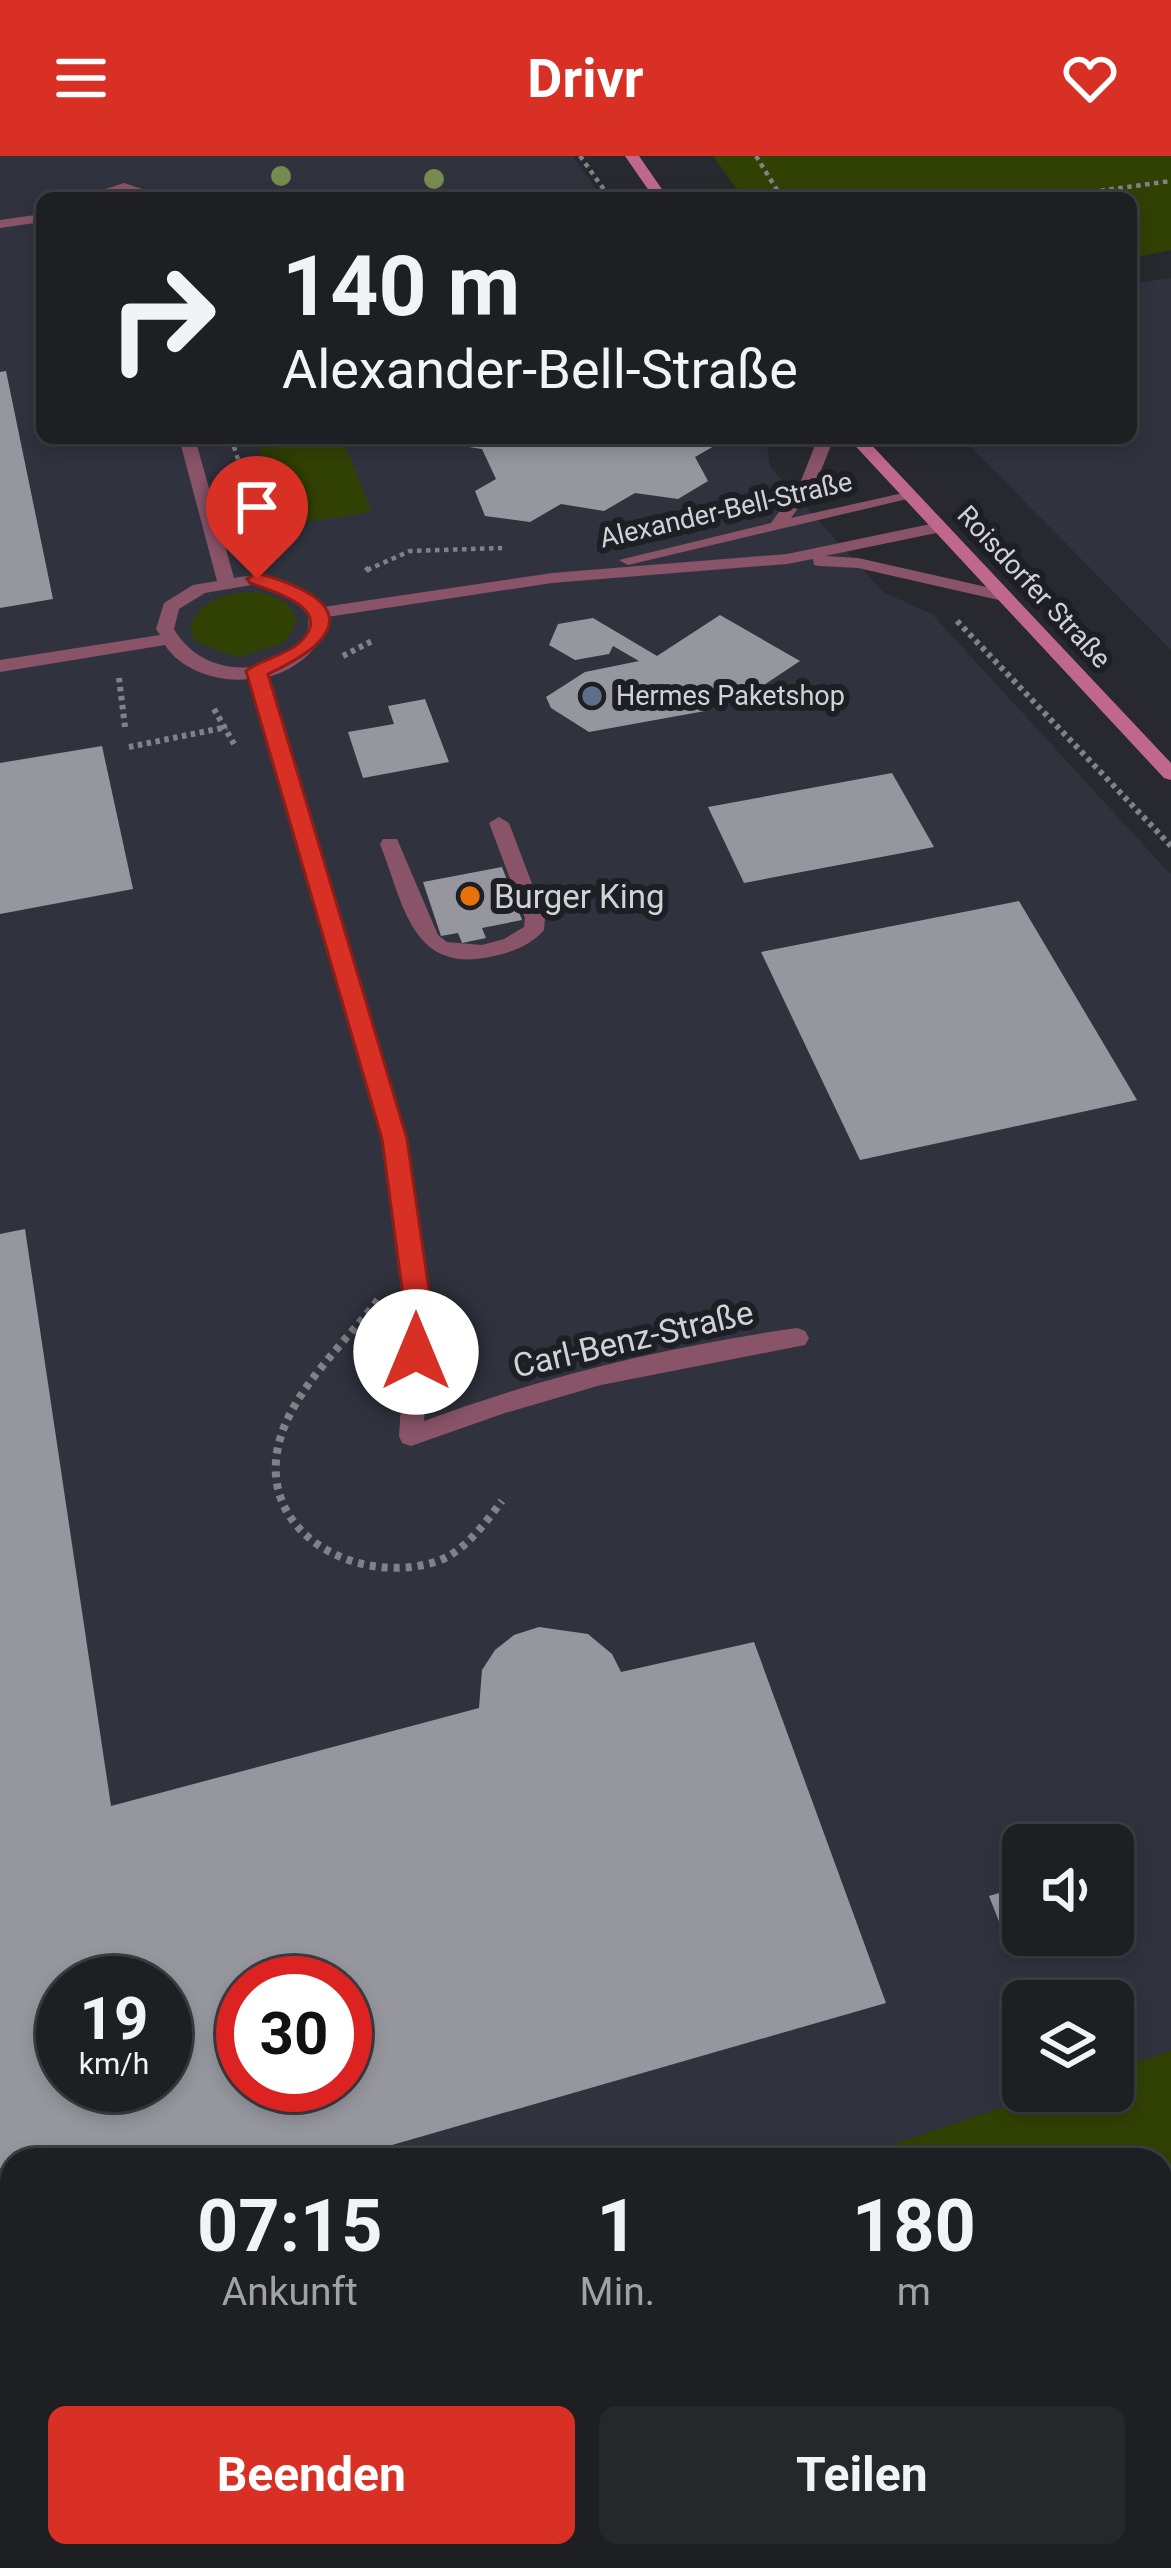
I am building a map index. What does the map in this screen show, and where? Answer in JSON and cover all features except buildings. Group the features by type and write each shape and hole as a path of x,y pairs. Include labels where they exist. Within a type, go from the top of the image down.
{"main road":[{"path":"632,156 657,192"},
{"name":"Roisdorfer Straße","path":"862,444 1171,774"}],"street":[{"path":"106,192 124,187 154,192"},
{"path":"0,224 36,219"},
{"path":"189,444 226,580"},
{"path":"778,523 808,483 824,444"},
{"name":"Alexander-Bell-Straße","path":"552,578 912,496"},
{"name":"Alexander-Bell-Straße","path":"319,613 552,578 787,559 940,527"},
{"name":"Alexander-Bell-Straße","path":"787,559 858,563 1003,596"},
{"path":"226,580 285,584 307,596 319,613 317,632 305,649 256,671 196,667 176,656 164,640 164,622 176,604 226,580"},
{"path":"0,667 164,640"},
{"name":"Carl-Benz-Straße","path":"256,671 395,1139 419,1311 411,1436 535,1392 742,1345 797,1338"},
{"path":"390,844 429,939 452,953 467,953 525,938 534,930 536,918 499,823"}],"path":[{"path":"580,156 606,192"},
{"path":"756,156 778,192"},
{"path":"1091,192 1171,181"},
{"path":"233,444 260,529 279,552"},
{"path":"365,573 371,564 401,554 512,547"},
{"path":"904,573 954,617 1171,846"},
{"path":"119,670 125,727"},
{"path":"214,709 243,764"},
{"path":"129,747 227,727"},
{"path":"383,1293 279,1442 276,1474 283,1508 314,1548 357,1567 396,1570 439,1561 473,1537 502,1501"}],"shaded area":[{"path":"0,156 573,156 598,192 36,192 36,444 767,444 770,467 883,592 932,614 1171,875 1171,2051 1134,2063 1134,1980 1002,1980 1002,2108 882,2148 0,2148"},
{"path":"1171,278 1171,650 968,444 1137,444 1137,283"}],"green space":[{"path":"713,156 1171,156 1171,250 1137,257 1137,192 739,192"},
{"path":"258,444 344,444 372,512 285,525"},
{"path":"258,592 283,601 295,615 297,622 284,643 237,657 195,641 190,629 207,604"},
{"path":"1171,2051 1171,2148 882,2148 1002,2108 1002,2112 1134,2112 1134,2063"}],"place":[{"name":"Hermes Paketshop","path":"592,696"},
{"name":"Burger King","path":"470,896"}],"route":[{"path":"257,579 285,584 307,596 319,613 317,632 305,649 283,663 256,671 395,1139 419,1311 416,1352"}]}
